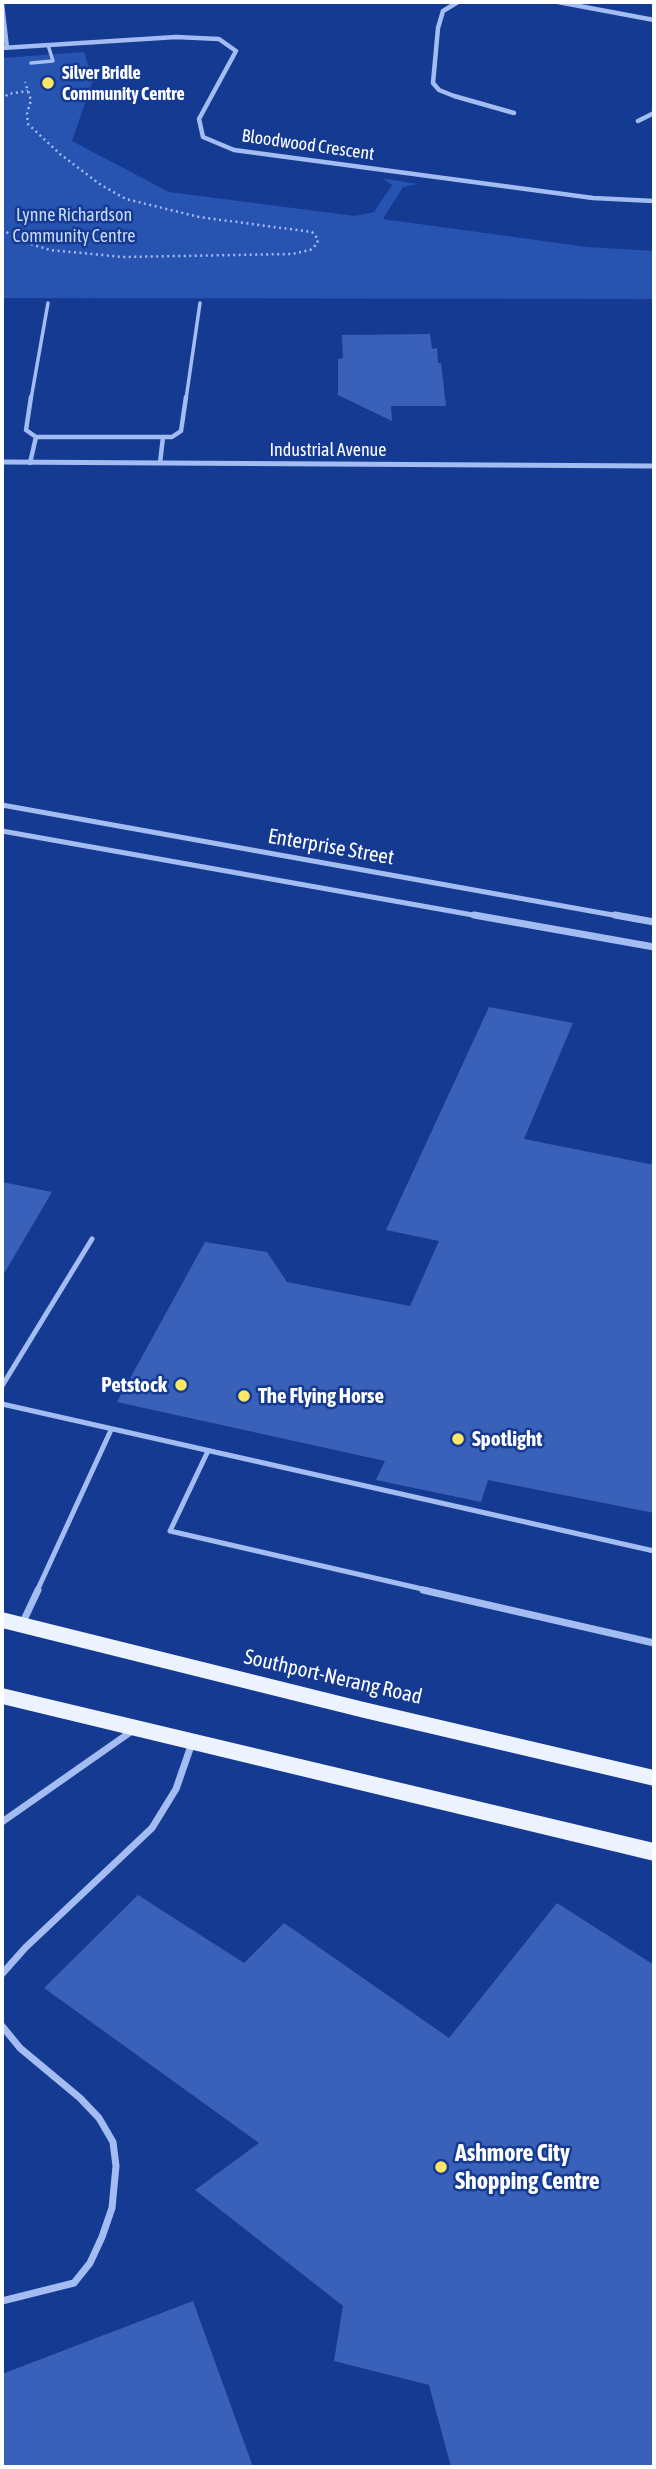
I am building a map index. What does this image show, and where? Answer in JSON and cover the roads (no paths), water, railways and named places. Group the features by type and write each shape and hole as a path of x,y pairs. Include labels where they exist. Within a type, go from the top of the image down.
{"main road":[{"name":"Southport-Nerang Road","path":"12,1622 364,1710 654,1777"},
{"path":"2,1696 135,1730 654,1852"}],"street":[{"path":"458,2 443,11 438,28 432,83 439,90 454,96 514,113"},
{"path":"558,2 654,20"},
{"path":"2,4 5,48"},
{"name":"Bloodwood Crescent","path":"5,48 176,37 219,39 236,51 199,119 203,137 234,149 593,198 654,201"},
{"path":"638,121 654,113"},
{"name":"Industrial Avenue","path":"2,462 654,466"},
{"name":"Enterprise Street","path":"2,805 654,922"},
{"name":"Enterprise Street","path":"2,831 654,947"}],"lane":[{"path":"31,63 53,61 48,45"},
{"path":"48,303 26,425 26,430 36,438 172,437 181,431 200,303"},
{"path":"160,463 163,437"},
{"path":"30,463 36,438"},
{"path":"2,1386 92,1239"},
{"path":"2,1404 654,1551"},
{"path":"12,1622 111,1430"},
{"path":"208,1451 170,1531 654,1643"},
{"path":"2,1822 135,1730"},
{"path":"2,1974 25,1948 158,1821 176,1789 192,1743"},
{"path":"2,2026 20,2048 80,2098 99,2118 113,2142 117,2166 112,2208 102,2237 90,2263 74,2283 2,2301"}],"place":[{"name":"Silver Bridle Community Centre","path":"48,83"},
{"name":"Petstock","path":"181,1385"},
{"name":"The Flying Horse","path":"244,1396"},
{"name":"Spotlight","path":"458,1439"},
{"name":"Ashmore City Shopping Centre","path":"441,2167"}],"park label":[{"name":"Lynne Richardson Community Centre","path":"74,225"}]}
